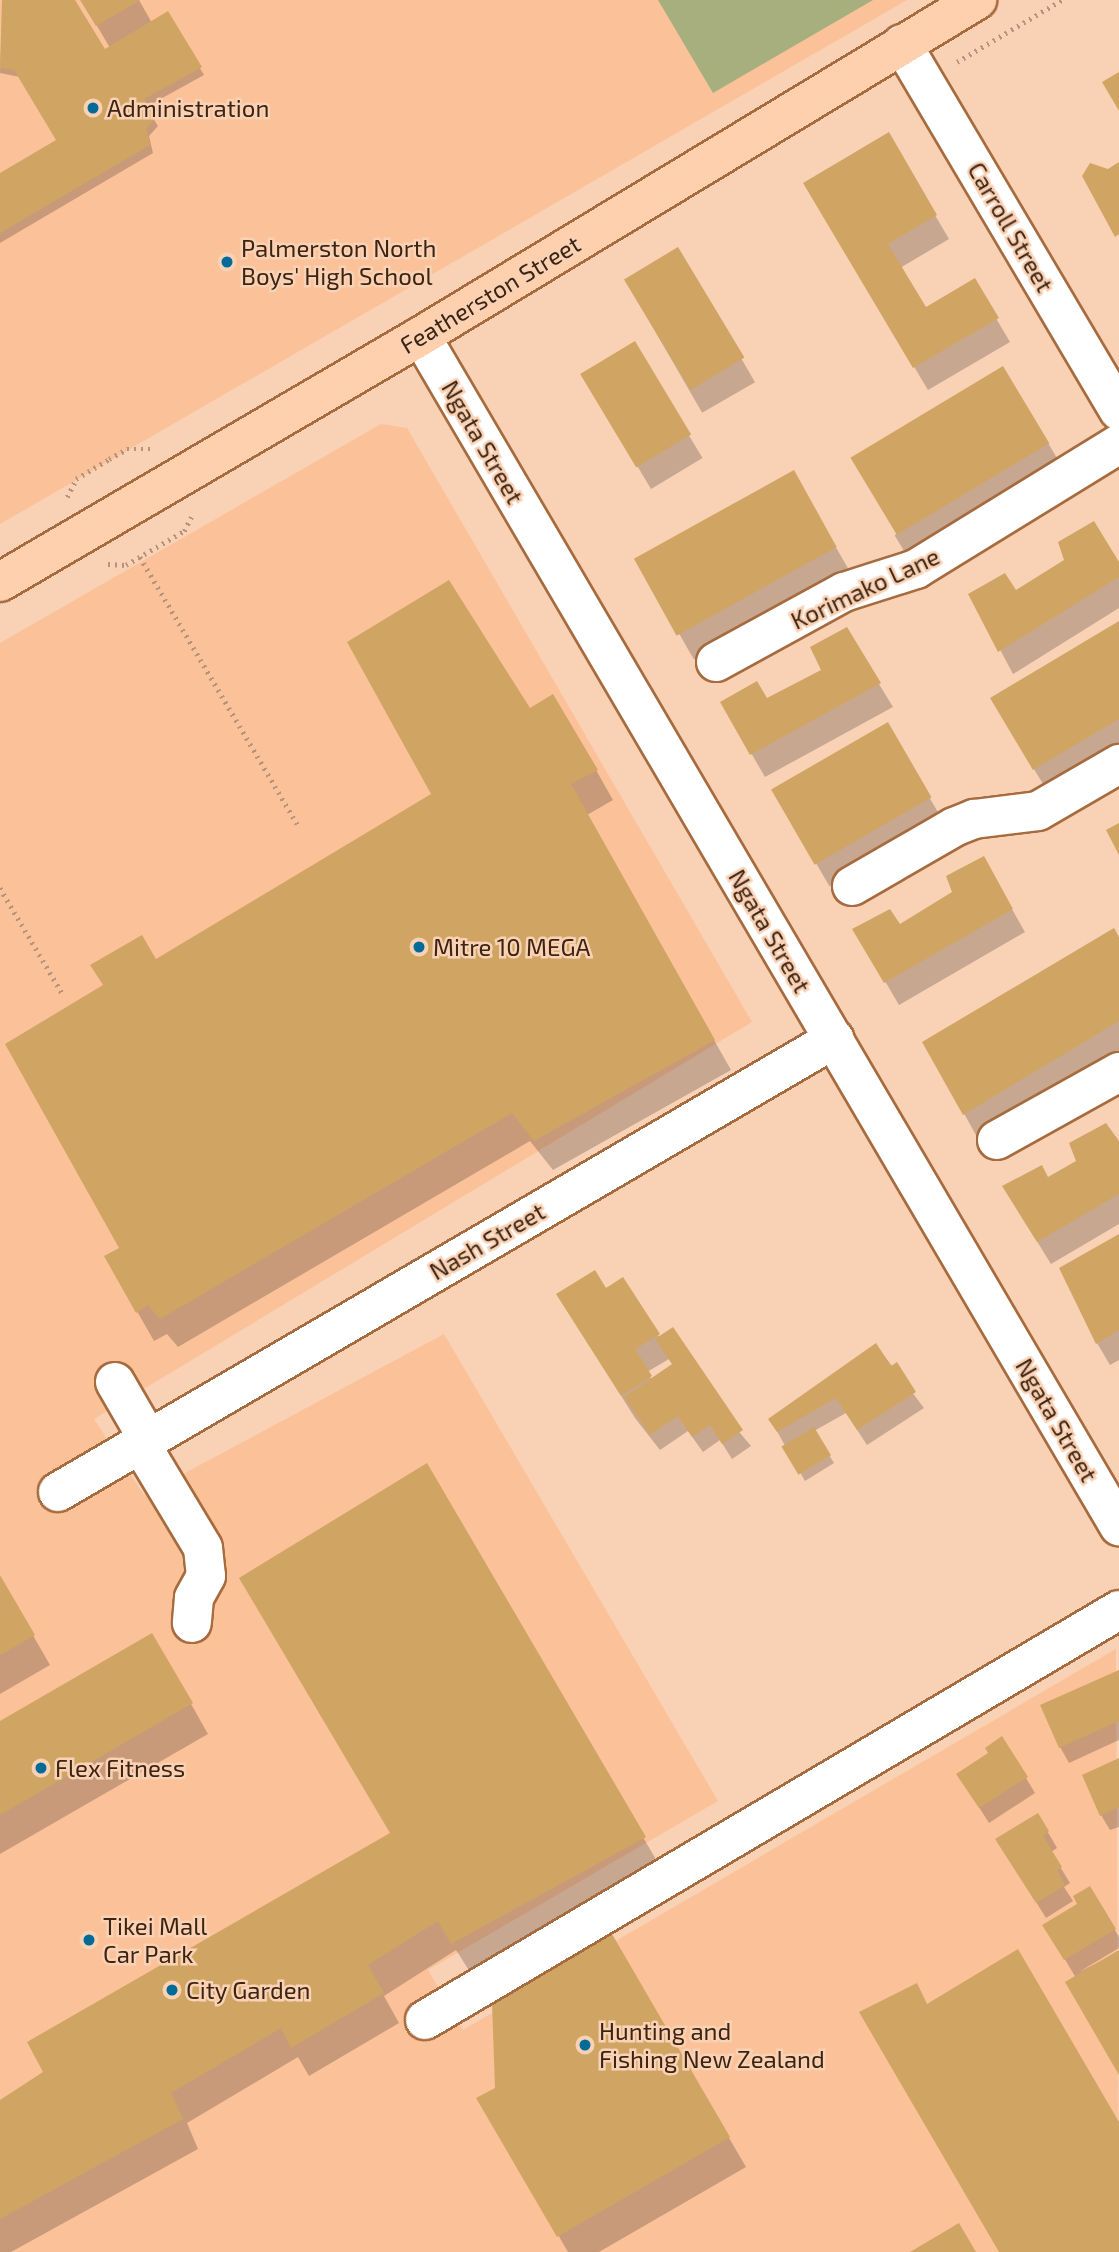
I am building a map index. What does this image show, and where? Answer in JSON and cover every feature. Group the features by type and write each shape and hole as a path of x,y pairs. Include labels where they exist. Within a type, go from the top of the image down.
{"main road":[{"name":"Featherston Street","path":"0,582 421,336 977,0"}],"street":[{"name":"Carroll Street","path":"902,44 1119,411"},
{"name":"Ngata Street","path":"421,336 1119,1526"},
{"name":"Korimako Lane","path":"716,662 844,592 916,569 1119,443"},
{"path":"852,886 954,827 975,819 1038,811 1119,764"},
{"name":"Nash Street","path":"58,1492 834,1039"},
{"path":"997,1140 1119,1072"},
{"path":"115,1382 202,1548 206,1576 194,1598 192,1623"},
{"path":"425,2020 1119,1610"}],"path":[{"path":"70,491 76,479 127,449 146,449"},
{"path":"110,459 115,467"},
{"path":"95,467 100,476"},
{"path":"109,564 126,565 140,557 184,531 191,517"},
{"path":"155,536 160,545"},
{"path":"141,545 146,553"},
{"path":"140,557 296,824"},
{"path":"0,888 62,993"}],"shaded area":[{"name":"Palmerston North Boys' High School","path":"0,0 907,0 0,524"},
{"path":"381,424 407,428 752,1022 94,1419 144,1495 444,1334 718,1801 428,1970 463,2030 1116,1649 1119,2252 0,2252 0,643"}],"green space":[{"path":"658,0 873,0 713,93"}],"building":[{"name":"Administration","path":"2,0 75,0 105,49 168,11 202,67 144,99 156,118 146,128 150,145 0,233 0,173 56,140 14,70 0,68"},
{"path":"80,0 140,0 96,26"},
{"path":"1119,72 1119,111 1102,82"},
{"path":"889,132 937,215 888,244 926,307 975,278 999,318 913,368 803,183"},
{"path":"1119,162 1119,234 1115,237 1082,176 1090,163 1108,169"},
{"path":"678,247 744,358 690,390 624,279"},
{"path":"635,341 691,434 636,467 580,374"},
{"path":"1003,366 1049,443 897,535 850,458"},
{"path":"794,470 837,547 677,636 634,559"},
{"path":"1094,521 1119,562 1119,577 998,652 968,594 1005,573 1016,590 1064,560 1058,542"},
{"name":"Mitre 10 MEGA","path":"449,580 530,708 553,694 598,770 571,784 715,1040 534,1141 512,1113 160,1319 148,1305 136,1313 104,1256 119,1248 5,1044 103,985 90,965 142,935 156,959 431,794 347,642"},
{"path":"1119,621 1119,719 1033,770 990,698"},
{"path":"847,627 881,683 750,755 720,702 757,681 767,698 821,670 810,647"},
{"path":"888,722 931,797 815,865 771,790"},
{"path":"1119,823 1119,855 1106,830"},
{"path":"984,856 1013,909 884,983 852,929 890,909 900,924 952,892 946,876"},
{"path":"1114,928 1119,937 1119,1021 963,1115 922,1042"},
{"path":"1106,1123 1119,1141 1119,1194 1037,1242 1002,1186 1042,1165 1048,1177 1076,1161 1069,1143"},
{"path":"1119,1234 1119,1330 1096,1344 1059,1268"},
{"path":"595,1270 606,1288 623,1277 660,1334 635,1349 652,1376 621,1396 556,1294"},
{"path":"673,1327 743,1430 722,1444 710,1425 692,1437 678,1416 650,1435 624,1397 672,1364 655,1339"},
{"path":"876,1343 891,1366 897,1362 916,1392 857,1430 836,1398 777,1432 768,1419"},
{"path":"814,1427 831,1455 798,1475 781,1447"},
{"path":"427,1463 646,1837 451,1944 438,1921 368,1965 384,1993 291,2048 281,2028 171,2093 183,2119 0,2219 0,2100 43,2072 27,2042 390,1833 239,1578"},
{"path":"0,1575 35,1635 0,1655"},
{"name":"Flex Fitness","path":"152,1633 193,1703 0,1815 0,1721"},
{"path":"1119,1670 1119,1721 1059,1748 1040,1705"},
{"path":"1002,1736 1028,1777 979,1808 956,1774 988,1753 985,1748"},
{"path":"1119,1758 1119,1807 1100,1816 1082,1775"},
{"path":"1038,1813 1049,1831 1043,1836 1062,1867 1057,1870 1065,1885 1036,1903 995,1839"},
{"path":"1090,1886 1116,1929 1064,1960 1042,1925 1077,1904 1073,1896"},
{"name":"Hunting and Fishing New Zealand","path":"612,1934 730,2137 557,2237 476,2098 495,2088 492,2003"},
{"path":"1018,1949 1119,2122 1119,2252 999,2252 859,2012 917,1983 927,2004"},
{"path":"1119,1950 1119,2075 1065,1982"},
{"path":"959,2223 976,2252 910,2252"}],"place":[{"name":"Administration","path":"93,108"},
{"name":"Palmerston North Boys' High School","path":"227,262"},
{"name":"Mitre 10 MEGA","path":"419,947"},
{"name":"Flex Fitness","path":"41,1768"},
{"name":"Tikei Mall Car Park","path":"89,1940"},
{"name":"City Garden","path":"172,1990"},
{"name":"Hunting and Fishing New Zealand","path":"585,2045"}]}
